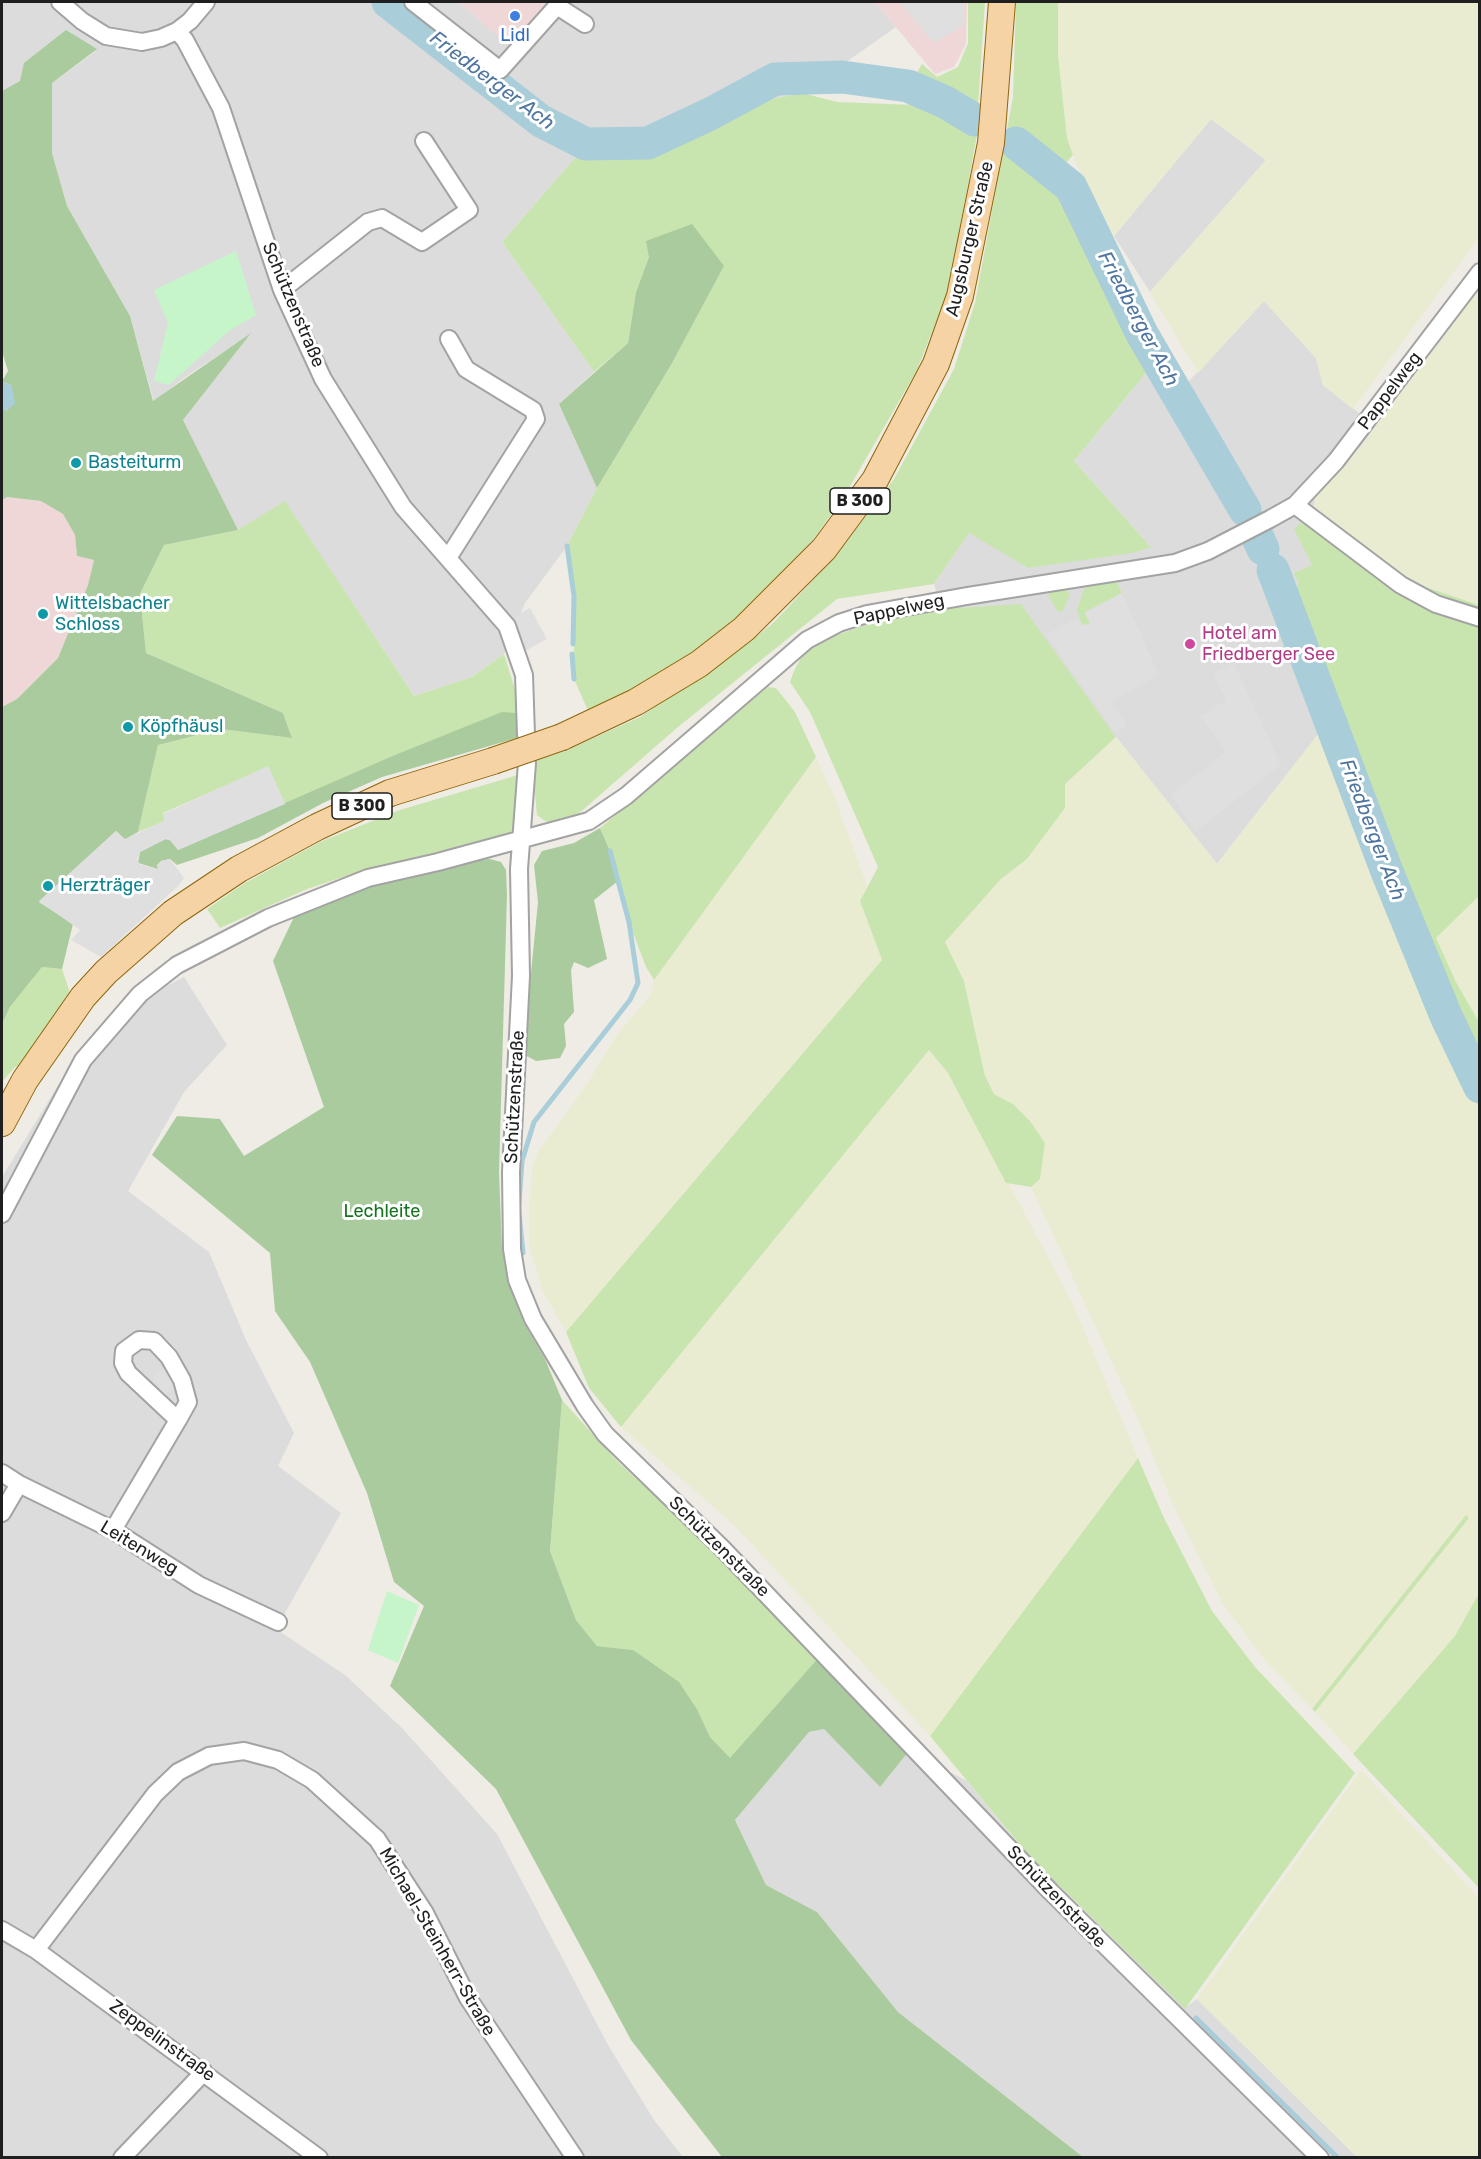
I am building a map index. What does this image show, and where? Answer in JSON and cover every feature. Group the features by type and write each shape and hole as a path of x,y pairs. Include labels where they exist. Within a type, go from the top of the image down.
{"main road":[{"name":"Augsburger Straße","path":"2,1123 37,1062 83,997 106,972 173,913 239,869 317,827 390,793 562,737 636,702 699,664 744,629 824,549 875,480 936,364 960,296 992,143 1002,2"}],"street":[{"path":"60,2 98,31 121,40 142,42 161,38 177,31 190,21 206,2"},
{"path":"413,2 500,70 557,6 585,24"},
{"name":"Schützenstraße","path":"177,31 185,40 221,108 282,290 323,379 364,448 403,507 507,626 524,675 526,735"},
{"path":"282,290 369,222 382,218 422,242 469,210 424,141"},
{"name":"Pappelweg","path":"2,1214 83,1060 140,994 177,965 268,918 368,878 438,862 522,838 567,830 589,821 626,796 807,640 839,623 867,614 956,598 1175,563 1208,551 1295,505 1370,418 1479,272"},
{"path":"448,558 536,420 532,410 466,369 449,339"},
{"path":"1295,505 1401,585 1436,604 1479,618"},
{"name":"Schützenstraße","path":"527,763 519,869 521,976 511,1172 512,1249 517,1280 533,1319 585,1406 616,1446 723,1549 1051,1893 1320,2157"},
{"path":"113,1530 189,1402 182,1380 161,1347 154,1341 138,1340 124,1351 123,1363 128,1373 178,1420"},
{"name":"Leitenweg","path":"2,1473 19,1484 113,1530 200,1585 278,1622"},
{"path":"2,1513 19,1484"},
{"name":"Michael-Steinherr-Straße","path":"36,1950 155,1794 178,1772 210,1756 244,1751 278,1760 312,1780 377,1839 425,1913 468,1998 575,2157"},
{"name":"Zeppelinstraße","path":"2,1930 36,1950 319,2157"},
{"path":"122,2157 204,2072"}],"shaded area":[{"path":"2,2 459,2 512,48 547,2 875,2 896,27 802,93 762,101 636,159 581,151 502,242 594,372 559,404 597,488 567,546 525,603 504,654 472,677 414,696 285,502 238,530 183,420 249,335 184,378 154,402 130,316 67,206 52,153 52,83 97,50 2,91"},
{"path":"459,2 547,2 512,49"},
{"path":"875,2 967,2 966,44 954,67 935,74"},
{"path":"899,2 964,2 964,25 934,43"},
{"path":"1211,119 1266,160 1150,292 1114,236"},
{"path":"1264,301 1316,358 1323,385 1376,426 1361,446 1315,492 1312,565 1299,584 1323,728 1217,864 1116,737 1021,605 941,609 934,584 969,533 1151,547 1074,461 1168,346 1188,382"},
{"path":"7,497 41,501 63,514 75,535 77,556 94,560 88,585 58,658 17,699 2,707 2,500"},
{"path":"1122,593 1159,675 1111,702 1127,725 1116,734 1045,634 1078,618 1082,625 1090,624 1085,613"},
{"path":"530,608 547,639 525,651 508,620"},
{"path":"1234,664 1281,765 1195,832 1171,794 1226,752 1201,716 1226,700 1213,673"},
{"path":"268,766 285,804 178,850 168,838 140,852 137,860 141,865 158,869 157,866 161,861 170,859 184,878 101,957 71,940 80,930 39,901 116,831 125,839 164,821 163,814"},
{"path":"184,977 227,1045 184,1092 128,1191 209,1252 246,1340 294,1433 278,1466 341,1513 276,1629 345,1675 402,1728 497,1834 608,2045 654,2120 683,2157 2,2157 2,1177 73,1061 165,987"},
{"path":"166,1368 178,1386 164,1395 152,1377"},
{"path":"824,1729 880,1787 909,1751 967,1781 1030,1858 1185,2008 1197,1999 1357,2157 1083,2157 898,2012 817,1912 766,1885 735,1820 809,1732"}],"green space":[{"path":"968,2 985,2 978,107 911,82 922,64 937,77 958,67 968,43"},
{"path":"1016,2 1058,2 1058,55 1067,138 1073,155 1064,165 1168,346 1074,461 1151,547 1133,553 1028,568 969,533 934,584 837,599 678,727 577,815 556,823 545,821 537,815 532,762 565,751 640,717 749,643 774,622 835,557 894,479 954,369 975,303 1013,97"},
{"path":"1058,2 1479,2 1479,238 1353,409 1323,385 1316,358 1264,301 1198,373 1150,292 1266,160 1211,119 1114,236 1075,161 1067,138 1058,55"},
{"path":"66,30 97,49 52,83 52,153 67,206 130,316 153,401 251,333 183,420 238,530 164,545 140,594 146,653 283,713 292,738 221,729 158,745 138,832 124,840 116,831 39,902 73,924 62,969 42,967 10,1007 2,1024 2,707 17,699 58,658 88,585 94,560 77,556 75,535 63,514 41,501 7,497 2,500 2,408 7,411 12,386 2,381 8,371 2,351 2,91 20,81 24,63"},
{"path":"802,93 837,102 915,105 978,129 949,289 917,370 845,495 815,537 758,601 688,656 629,694 589,713 574,679 574,596 567,546 597,488 671,365 724,266 649,257 636,292 628,343 594,372 502,242 581,151 636,159 762,101"},
{"path":"692,224 724,266 671,365 597,488 559,404 628,343 636,292 649,257 646,241"},
{"path":"236,251 256,315 229,331 169,385 154,381 168,323 154,290"},
{"path":"1479,289 1479,605 1426,587 1390,568 1314,511 1315,492 1361,446"},
{"path":"285,501 414,696 472,677 504,654 518,699 517,713 390,757 285,804 268,767 163,813 165,821 138,832 158,745 221,729 292,738 283,713 146,653 140,594 164,545 238,530"},
{"path":"1309,516 1390,568 1426,587 1479,605 1479,896 1436,938 1456,982 1479,1022 1479,1095 1457,1052 1446,1041 1426,995 1383,876 1323,728 1318,700 1281,600 1299,584 1294,573 1312,565 1294,529"},
{"path":"1117,582 1122,593 1085,612 1090,624 1082,625 1077,610 1084,589 1092,585"},
{"path":"1065,589 1070,594 1063,611 1058,612 1048,595 1051,591"},
{"path":"1021,604 1116,737 1065,784 1065,808 1027,859 1001,879 945,942 964,981 985,1076 994,1094 1013,1104 1030,1121 1045,1143 1040,1179 1031,1187 1006,1183 948,1073 929,1050 621,1427 589,1388 566,1332 882,960 860,901 878,867 810,712 790,682 794,671 802,656 822,640 872,623 941,609"},
{"path":"768,687 776,688 795,712 816,757 654,980 646,967 629,922 610,851 600,828"},
{"path":"502,712 517,713 517,738 382,777 323,803 258,838 177,865 170,859 161,861 157,865 160,869 138,863 140,852 165,839 173,841 178,850 390,757"},
{"path":"1323,728 1383,876 1426,995 1446,1041 1457,1052 1480,1095 1479,1593 1455,1636 1353,1754 1315,1712 1469,1518 1466,1515 1312,1709 1264,1659 1223,1604 1174,1507 1137,1417 1031,1187 1040,1179 1013,1104 994,1094 985,1076 964,981 945,942 1001,879 1027,859 1065,808 1065,784 1116,737 1217,864"},
{"path":"816,757 835,798 867,886 860,901 882,960 566,1332 543,1292 529,1246 532,1167 538,1152 587,1084 618,1033 649,997 654,980"},
{"path":"518,775 513,830 506,836 370,868 307,889 220,928 207,909 245,883 320,842 400,810"},
{"path":"600,828 610,851 618,881 594,900 607,959 588,968 574,962 571,970 574,1012 564,1024 566,1046 560,1058 536,1061 523,1054 538,902 534,865 542,851 574,843"},
{"name":"Lechleite","path":"490,859 501,862 506,870 507,895 499,1172 502,1249 525,1325 545,1359 562,1400 550,1551 576,1620 597,1646 633,1650 679,1682 698,1711 710,1737 730,1758 820,1656 909,1751 880,1787 824,1729 809,1732 735,1820 766,1885 817,1912 898,2012 1083,2157 722,2157 631,2040 496,1789 390,1686 424,1606 394,1582 367,1493 310,1362 275,1311 270,1253 152,1155 177,1116 220,1119 244,1156 324,1107 273,961 295,915 381,883 475,860"},
{"path":"1479,896 1479,1022 1456,982 1436,938"},
{"path":"42,967 62,969 71,996 24,1065 15,1067 2,1082 2,1024 10,1007"},
{"path":"929,1050 948,1072 968,1107 1073,1304 1138,1458 930,1736 732,1523 621,1427"},
{"path":"562,1400 618,1462 718,1554 820,1656 730,1759 710,1737 698,1711 633,1650 597,1646 576,1620 550,1551"},
{"path":"1138,1458 1164,1518 1212,1611 1255,1667 1355,1773 1185,2009 1030,1857 930,1736"},
{"path":"1466,1515 1469,1518 1315,1712 1312,1709"},
{"path":"387,1591 419,1605 398,1663 368,1650"},
{"path":"1479,1593 1479,1888 1353,1754 1455,1636"},
{"path":"1361,1770 1479,1898 1479,2157 1357,2157 1197,1999"}],"water":[{"path":"2,381 12,386 15,403 7,411 2,408"}],"waterway":[{"name":"Friedberger Ach","path":"388,2 541,121 586,144 648,143 710,114 775,79 842,77 908,86 945,102 975,120"},
{"name":"Friedberger Ach","path":"1016,143 1071,187 1142,334 1245,510"},
{"name":"Friedberger Ach","path":"1257,536 1263,549"},
{"path":"567,546 574,596 573,644"},
{"name":"Friedberger Ach","path":"1273,570 1386,869 1446,1016 1480,1087"},
{"path":"572,654 574,679"},
{"path":"519,1202 522,1161 534,1122 630,1000 638,983 629,922 610,851"},
{"path":"519,1214 523,1253"},
{"path":"1196,2018 1338,2158"}],"place":[{"name":"Lidl","path":"515,16"},
{"name":"Basteiturm","path":"76,463"},
{"name":"Wittelsbacher Schloss","path":"43,614"},
{"name":"Hotel am Friedberger See","path":"1190,644"},
{"name":"Köpfhäusl","path":"128,727"},
{"name":"Herzträger","path":"48,886"}]}
